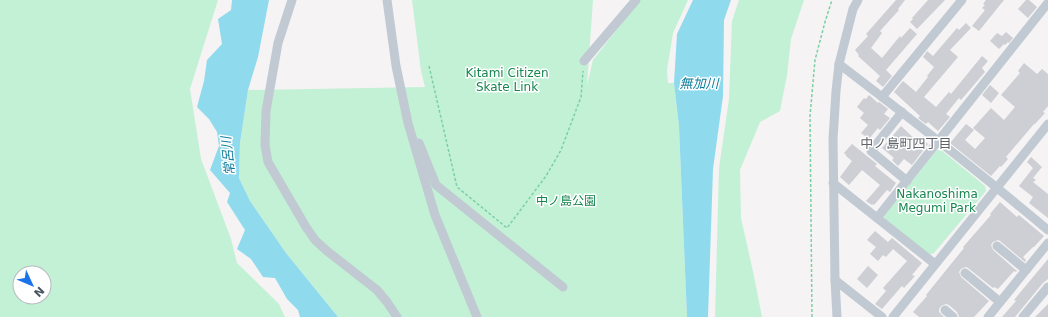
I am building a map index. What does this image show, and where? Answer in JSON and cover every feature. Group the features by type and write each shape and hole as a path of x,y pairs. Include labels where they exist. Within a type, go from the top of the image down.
{"street":[{"path":"292,0 278,43 266,111 265,145 268,162 315,240 331,255 377,290 397,317"},
{"path":"387,0 396,66 411,134 435,215 477,317"},
{"path":"584,62 636,0"},
{"path":"837,317 833,183 833,139 836,91 839,64 854,9 858,0"},
{"path":"882,97 962,0"},
{"path":"877,218 1045,3"},
{"path":"839,64 902,112 1048,230"},
{"path":"902,112 871,152 906,181"},
{"path":"893,317 934,264 1048,124"},
{"path":"411,134 419,143 436,185 563,287"},
{"path":"833,183 934,264"},
{"path":"988,317 1048,243"},
{"path":"997,246 1026,270"},
{"path":"965,273 1000,302"},
{"path":"835,280 882,317"},
{"path":"1023,317 1048,287"},
{"path":"944,310 953,317"}],"path":[{"path":"812,317 810,116 816,60 832,0"},
{"path":"429,66 457,187 507,228 546,176 560,150 581,97 583,71"}],"green space":[{"path":"0,0 218,0 190,89 201,159 231,239 237,263 279,304 285,317 0,317"},
{"name":"中ノ島公園","path":"412,0 593,0 587,85 593,60 640,0 688,0 673,33 667,70 668,83 674,83 679,126 687,317 338,317 286,253 250,201 239,178 240,143 248,90 425,87 421,71"},
{"path":"739,0 804,0 791,39 787,75 780,111 760,122 740,170 741,218 762,317 715,317 719,168 729,99 732,21"},
{"name":"Nakanoshima Megumi Park","path":"937,150 941,150 985,186 986,191 934,253 929,255 885,219 884,216"}],"water":[{"name":"常呂川","path":"232,0 269,0 258,57 248,90 240,143 239,178 250,201 286,253 338,317 300,317 298,310 287,299 275,278 263,277 251,259 237,249 245,230 227,202 230,193 210,170 219,146 217,132 209,119 197,107 204,81 207,60 222,44 218,19 231,10"},
{"name":"無加川","path":"693,0 731,0 724,20 723,96 713,169 708,317 687,317 679,126 674,83 677,34"}],"building":[{"path":"896,0 905,0 898,9 899,10 880,31 882,33 871,48 882,58 900,36 901,38 910,28 917,34 886,70 892,76 883,87 876,81 880,76 858,56 859,55 855,50 868,36 866,34"},
{"path":"928,0 945,0 917,29 910,22"},
{"path":"986,0 1004,0 979,31 972,26 985,10 982,8 985,5 983,4"},
{"path":"1026,0 1029,0 1037,7 1028,18 1018,9"},
{"path":"966,23 971,28 950,50 958,57 924,97 936,107 949,92 951,94 982,56 988,61 982,68 985,72 961,100 959,98 946,114 950,117 938,131 928,122 926,124 918,118 920,116 894,92 903,81 916,92 934,67 923,57 927,51 933,56 957,28 959,30"},
{"path":"1006,32 1013,38 1009,43 1004,44 999,49 990,41 997,33 1002,36"},
{"path":"1024,63 1037,74 1042,69 1048,74 1048,106 1043,112 1045,113 1006,157 1008,159 991,176 950,143 966,124 974,130 965,140 975,149 985,138 973,128 991,108 1004,120 1015,107 1001,95 1020,73 1018,71"},
{"path":"990,85 999,93 991,103 982,95"},
{"path":"869,95 888,109 884,114 890,118 880,130 878,128 869,139 861,133 868,125 860,118 864,113 857,107 864,98 866,99"},
{"path":"901,126 918,142 921,138 928,144 912,165 904,159 898,166 892,160 894,158 882,148"},
{"path":"852,144 877,164 875,166 896,183 890,192 887,190 874,205 866,201 880,185 862,170 849,185 840,177 852,161 844,153"},
{"path":"1031,157 1042,167 1033,178 1036,180 1033,182 1048,194 1048,218 1029,203 1033,197 1019,186 1033,168 1027,162"},
{"path":"1000,202 1017,217 1019,215 1044,236 1023,257 1026,260 1025,262 1000,241 998,240 993,242 991,245 993,250 1017,271 1014,271 998,289 993,288 968,268 966,267 961,269 959,272 961,277 989,301 974,317 959,317 957,312 946,304 941,306 939,309 939,312 944,317 919,317 913,312"},
{"path":"875,231 888,242 892,238 922,263 912,275 915,276 904,288 902,286 882,309 875,304 886,291 883,288 907,261 893,249 886,257 883,255 878,261 870,254 876,247 867,240"},
{"path":"1048,259 1048,279 1015,317 1002,317 1016,301 1014,300"},
{"path":"868,266 878,275 867,288 857,279"},
{"path":"1048,304 1048,317 1035,317"}],"district":[{"name":"中ノ島町四丁目","path":"906,143"}],"park label":[{"name":"Kitami Citizen Skate Link","path":"507,80"}]}
